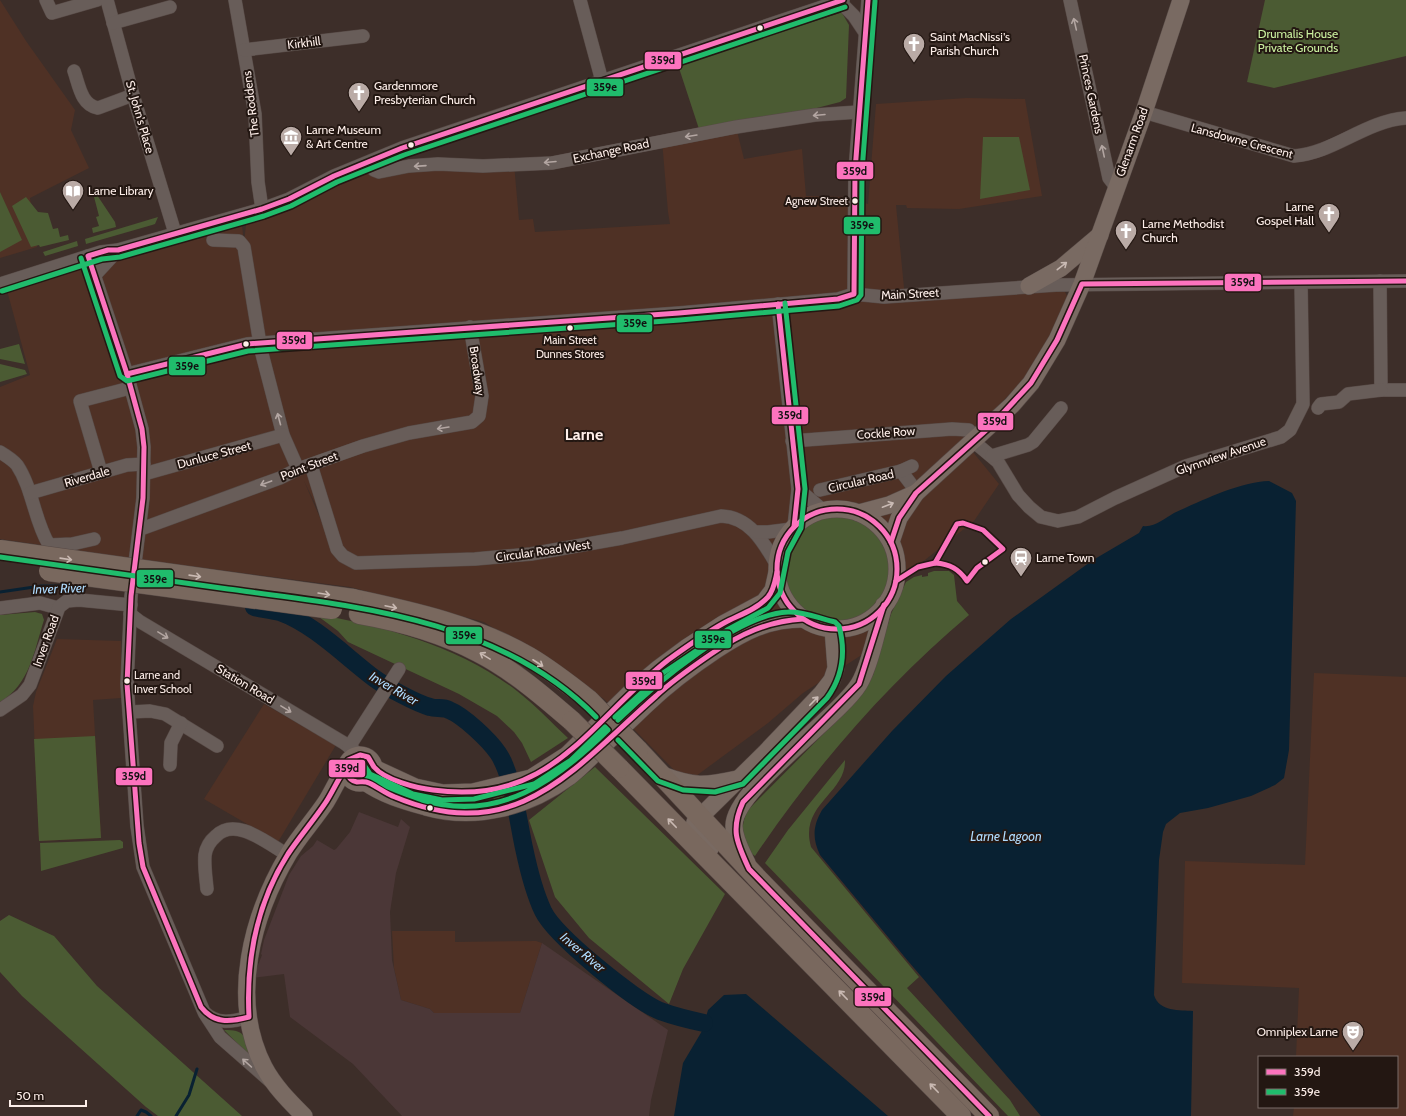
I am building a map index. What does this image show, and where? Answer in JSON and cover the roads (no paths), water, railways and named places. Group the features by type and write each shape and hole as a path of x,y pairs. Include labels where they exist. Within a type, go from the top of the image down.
{"highway":[{"path":"0,550 445,621 487,637 529,657 561,678 589,700 662,775 699,817 745,882 789,940 962,1116"},
{"path":"0,564 352,605 478,652 508,670 539,692 572,721 619,768 745,882 989,1116"}],"main road":[{"name":"Glenarm Road","path":"1082,284 1144,112 1181,0"},
{"path":"1029,286 1061,268 1100,235"},
{"path":"891,542 899,518 917,492 1012,405 1030,383 1057,340 1082,284"},
{"path":"859,513 890,505 917,492"},
{"path":"346,768 350,779 366,777 443,793 474,792 497,787 526,780 543,771 567,755 634,689 686,648 723,624 764,602 773,590 781,549 793,528 808,516 824,511 844,509 859,513 872,520 883,529 891,542 896,554 898,567 892,595 884,605 862,624 848,628 833,629 821,627 803,619 787,602 780,587 777,570"},
{"path":"745,882 733,825 738,812 752,792 843,702 859,684 884,605"},
{"path":"366,777 375,789 409,803 443,812 482,812 503,808 528,800 536,797 571,776 648,703 697,663 737,638 770,622 803,619"},
{"path":"699,817 822,693 832,680 836,668 833,629"},
{"path":"304,1116 277,1088 259,1053 249,1017 247,986 249,958 268,899 288,855 326,801 346,768 354,751 371,760 366,777 326,801"},
{"path":"662,775 684,783 700,785 713,785 738,779"}],"street":[{"path":"46,0 52,12 97,0"},
{"name":"St. John's Place","path":"107,0 132,95 175,233"},
{"name":"The Roddens","path":"235,0 255,114 258,182 262,209"},
{"path":"580,0 602,81"},
{"path":"854,294 854,202 858,112 864,31 868,0"},
{"name":"Princes Gardens","path":"1070,0 1109,178 1116,187"},
{"path":"0,284 108,250 118,250 262,209 289,199 367,163 437,136 841,1 864,31"},
{"path":"113,23 170,7"},
{"name":"Kirkhill","path":"244,50 363,36"},
{"path":"74,71 84,99 93,107 98,108 132,95"},
{"name":"Exchange Road","path":"367,163 374,170 380,172 409,166 438,164 483,166 552,163 736,127 815,115 858,112"},
{"name":"Lansdowne Crescent","path":"1144,112 1279,153 1294,156 1316,153 1375,125 1406,118"},
{"path":"213,240 238,241 244,247 260,343 283,435 304,467"},
{"path":"94,276 118,250"},
{"path":"88,256 142,429 144,469 141,529 136,555 131,605 128,684 137,826 142,861 200,1006 220,1037 277,1088"},
{"name":"Main Street","path":"126,374 232,346 470,327 679,313 838,299 854,294 884,297 1029,286 1082,284 1406,281"},
{"path":"1380,282 1381,390"},
{"name":"Glynnview Avenue","path":"992,456 1004,471 1018,495 1041,517 1058,521 1078,517 1115,498 1186,466 1281,437 1290,430 1303,404 1301,283"},
{"path":"756,532 768,532 793,528 798,489 778,304"},
{"name":"Broadway","path":"470,327 482,396 479,416"},
{"path":"101,472 80,401 130,388"},
{"path":"1318,408 1321,404 1339,402 1342,397 1348,394 1381,390 1406,390"},
{"path":"992,456 1028,445 1033,442 1061,408"},
{"name":"Point Street","path":"141,529 363,446 409,433 472,422 479,416"},
{"name":"Cockle Row","path":"792,441 952,429 969,430 974,439 992,456"},
{"name":"Dunluce Street","path":"144,469 283,435"},
{"path":"0,452 16,464 30,493 41,531 49,545 72,544 94,538"},
{"name":"Riverdale","path":"30,493 128,465 144,469"},
{"name":"Circular Road West","path":"304,467 337,549 343,556 356,563 367,564 474,559 531,554 622,538 721,516 734,519 756,532 777,570"},
{"name":"Circular Road","path":"820,490 906,468 917,492"},
{"path":"798,489 824,511"},
{"name":"Inver Road","path":"0,710 22,695 30,685 58,608 65,602 76,600 131,605"},
{"path":"0,608 40,603 58,608"},
{"name":"Station Road","path":"131,605 139,621 354,751"},
{"path":"354,751 383,695 399,669"},
{"path":"130,712 150,711 165,714 217,746"},
{"path":"170,765 171,743 181,723"},
{"path":"207,889 206,850 214,838 224,830 235,829 246,832 288,855"},
{"path":"205,1014 221,1021 230,1022 249,1017"}],"water":[{"name":"Larne Lagoon","path":"1269,481 1292,493 1296,501 1289,750 1284,778 1275,785 1251,796 1208,808 1180,813 1166,824 1163,832 1159,860 1154,995 1160,1005 1170,1009 1193,1011 1191,1116 1041,1116 908,961 820,855 815,838 815,827 817,821 822,810 892,731 946,676 1011,619 1093,560 1139,533 1143,526 1151,526 1174,513 1233,488 1257,482"},
{"path":"746,994 888,1116 674,1116 683,1063 702,1031 708,1010 724,995"}],"waterway":[{"name":"Inver River","path":"0,592 41,586 86,586"},
{"name":"Inver River","path":"254,607 280,612 293,617 305,624 386,686 424,705 432,708 449,710 462,717 476,729 498,753 508,773 532,880 537,897 550,922 578,951 648,1005 665,1013 704,1023"},
{"path":"176,1116 189,1095 197,1069"},
{"path":"137,1116 141,1110 151,1116"}],"place":[{"name":"Saint MacNissi's Parish Church","path":"914,64"},
{"name":"Gardenmore Presbyterian Church","path":"359,112"},
{"name":"Larne Museum & Art Centre","path":"291,156"},
{"name":"Agnew Street","path":"855,201"},
{"name":"Larne Library","path":"73,210"},
{"name":"Larne Gospel Hall","path":"1329,234"},
{"name":"Larne Methodist Church","path":"1126,250"},
{"name":"Main Street Dunnes Stores","path":"570,328"},
{"name":"Larne Town","path":"1021,578"},
{"name":"Larne and Inver School","path":"127,681"},
{"name":"Omniplex Larne","path":"1353,1052"}],"district":[{"name":"Larne","path":"584,434"}],"park label":[{"name":"Drumalis House Private Grounds","path":"1298,41"}]}
